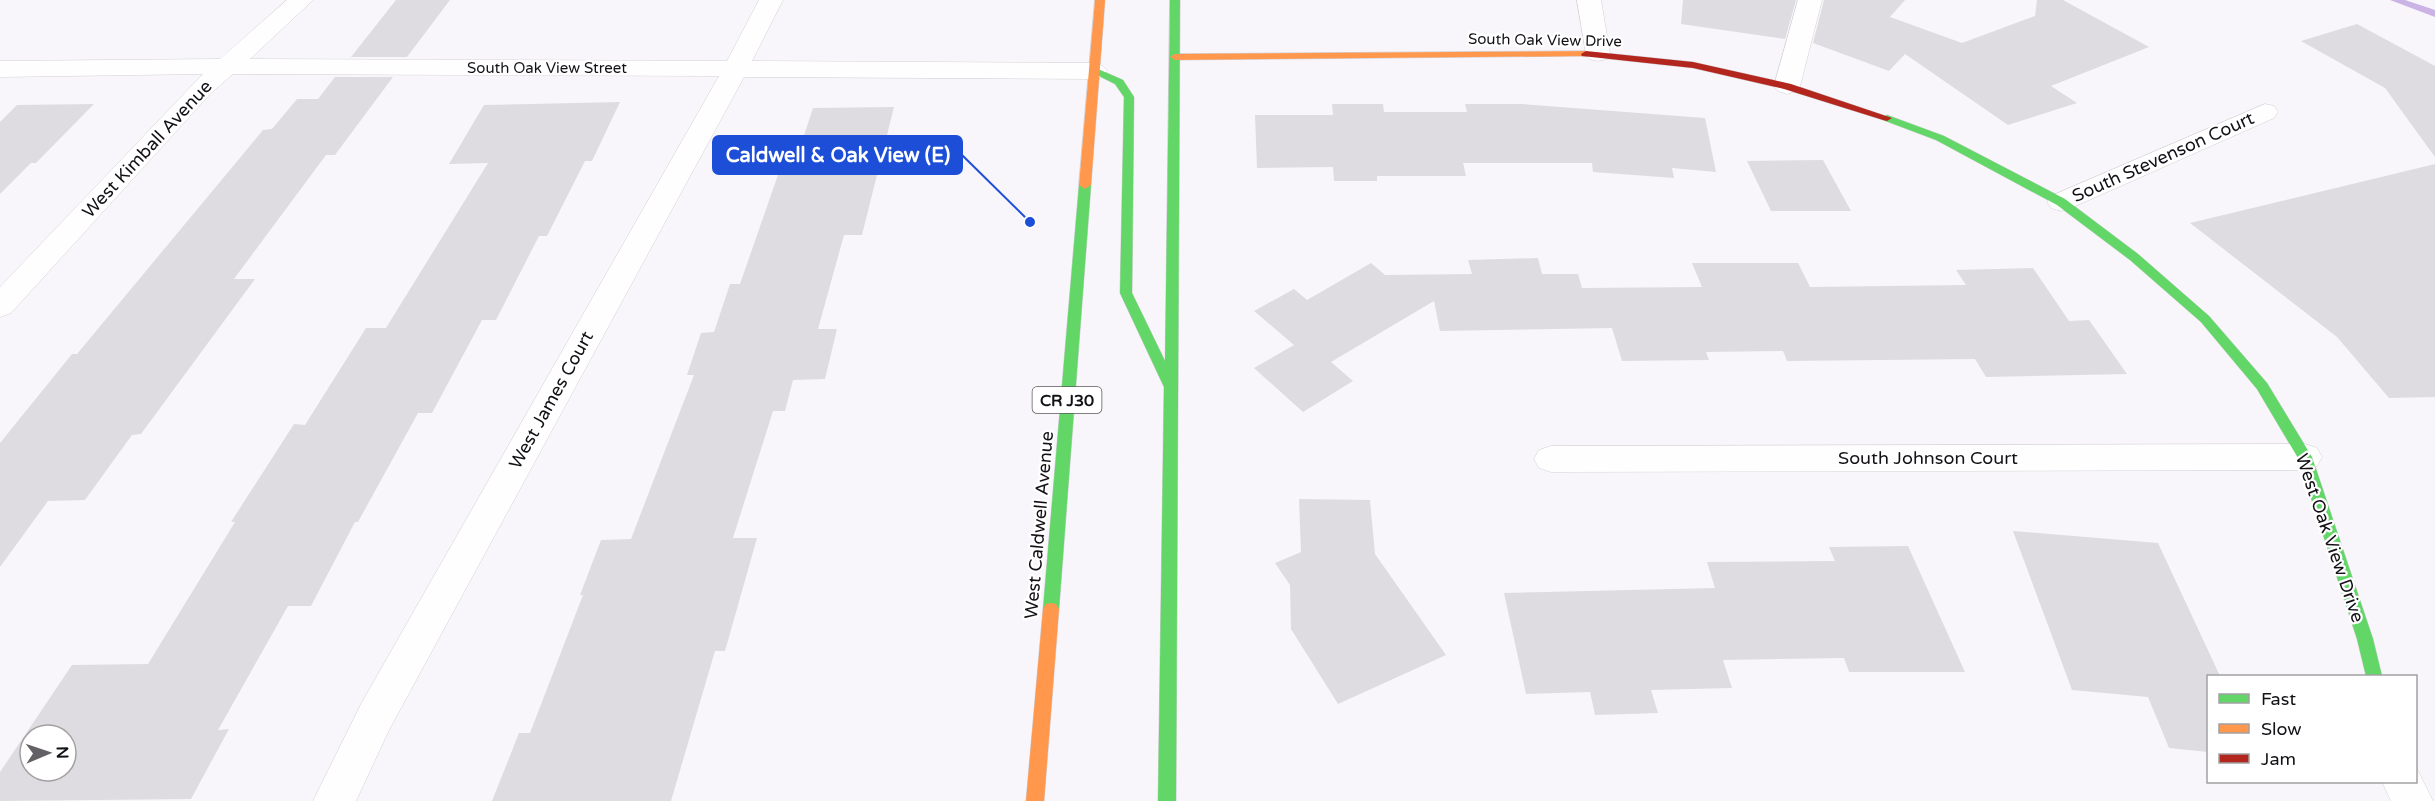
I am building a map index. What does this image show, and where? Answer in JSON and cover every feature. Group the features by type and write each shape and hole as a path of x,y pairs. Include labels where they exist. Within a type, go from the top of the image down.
{"main road":[{"name":"West Caldwell Avenue","path":"1035,801 1100,0"},
{"path":"1167,801 1175,0"},
{"name":"South Oak View Drive","path":"1175,57 1598,54 1693,65 1787,86 1870,111 1940,138"},
{"path":"1094,71 1121,82 1129,92 1131,105 1126,293 1172,391"},
{"name":"West Oak View Drive","path":"1940,138 2061,202 2134,256 2205,319 2262,386 2305,457 2365,639 2374,675"}],"street":[{"name":"West Kimball Avenue","path":"0,306 202,88 301,0"},
{"name":"West James Court","path":"334,801 375,717 735,69 771,0"},
{"path":"1589,0 1598,54"},
{"path":"1787,86 1810,0"},
{"name":"South Oak View Street","path":"0,69 226,66 1094,71"},
{"name":"South Stevenson Court","path":"2061,202 2265,112"},
{"name":"South Johnson Court","path":"1551,459 2305,457"},
{"path":"2403,783 2412,801"}],"building":[{"path":"396,0 450,0 407,57 351,57"},
{"path":"1683,0 1796,0 1785,39 1681,24"},
{"path":"1824,0 1905,0 1890,17 1962,43 2035,16 2037,0 2063,0 2149,47 2051,86 2077,103 2008,125 1905,54 1889,71 1813,43"},
{"path":"2357,24 2435,66 2435,157 2385,88 2301,41"},
{"path":"335,77 393,77 335,155 326,155 234,279 255,279 141,434 132,435 85,500 48,501 0,567 0,443 72,354 77,354 263,130 272,129 297,99 318,99"},
{"path":"620,102 592,161 585,161 547,236 539,236 496,320 482,320 432,413 418,413 358,522 355,522 311,606 288,606 218,730 229,729 191,799 0,801 0,772 18,745 18,783 78,783 78,723 33,723 72,665 148,664 235,522 231,522 294,424 305,425 366,328 386,328 488,163 449,164 484,105"},
{"path":"94,104 36,163 31,163 0,194 0,122 17,105"},
{"path":"1332,104 1383,104 1384,112 1467,112 1465,104 1522,104 1705,118 1716,172 1672,168 1674,178 1593,172 1592,163 1463,163 1466,176 1377,176 1377,181 1334,181 1333,167 1257,168 1255,115 1333,115"},
{"path":"894,107 862,235 844,235 818,329 837,329 825,379 793,380 785,411 773,411 733,538 757,538 725,651 715,651 671,801 492,801 519,733 530,733 583,595 580,595 601,540 631,539 694,375 687,375 701,333 714,332 730,284 740,284 779,172 792,172 813,108"},
{"path":"1823,160 1851,211 1771,211 1747,161"},
{"path":"2435,164 2435,397 2389,398 2337,337 2190,223"},
{"path":"1538,258 1542,274 1578,274 1582,288 1702,287 1692,263 1798,263 1810,287 1966,285 1956,270 2033,268 2069,321 2089,320 2127,374 1986,377 1975,359 1787,361 1783,351 1706,352 1709,360 1622,361 1612,328 1440,331 1434,301 1331,362 1353,381 1303,412 1254,368 1294,345 1254,311 1294,289 1307,300 1371,263 1385,275 1472,274 1468,260"},
{"path":"1299,499 1370,500 1375,554 1446,655 1338,704 1291,629 1290,585 1275,563 1301,552"},
{"path":"2013,531 2158,543 2220,675 2207,675 2207,752 2169,748 2148,697 2072,690"},
{"path":"1908,546 1965,672 1849,672 1844,658 1723,660 1732,688 1651,690 1658,713 1595,715 1590,692 1526,694 1504,593 1715,588 1707,562 1835,561 1829,547"}],"waterway":[{"path":"2395,0 2435,14"}],"traffic: fast":[{"path":"1167,801 1175,0"},
{"path":"1094,71 1119,82 1129,97 1126,293 1169,384"},
{"path":"1887,118 1940,138 2061,202 2134,257 2205,319 2262,386 2305,457 2365,639 2374,675"},
{"path":"1051,609 1085,185"}],"traffic: slow":[{"path":"1085,185 1100,0"},
{"path":"1175,57 1586,54"},
{"path":"1035,801 1051,609"}],"traffic: jam":[{"path":"1586,54 1693,65 1787,86 1887,118"}],"place":[{"name":"Caldwell & Oak View (E)","path":"1030,222"}]}
